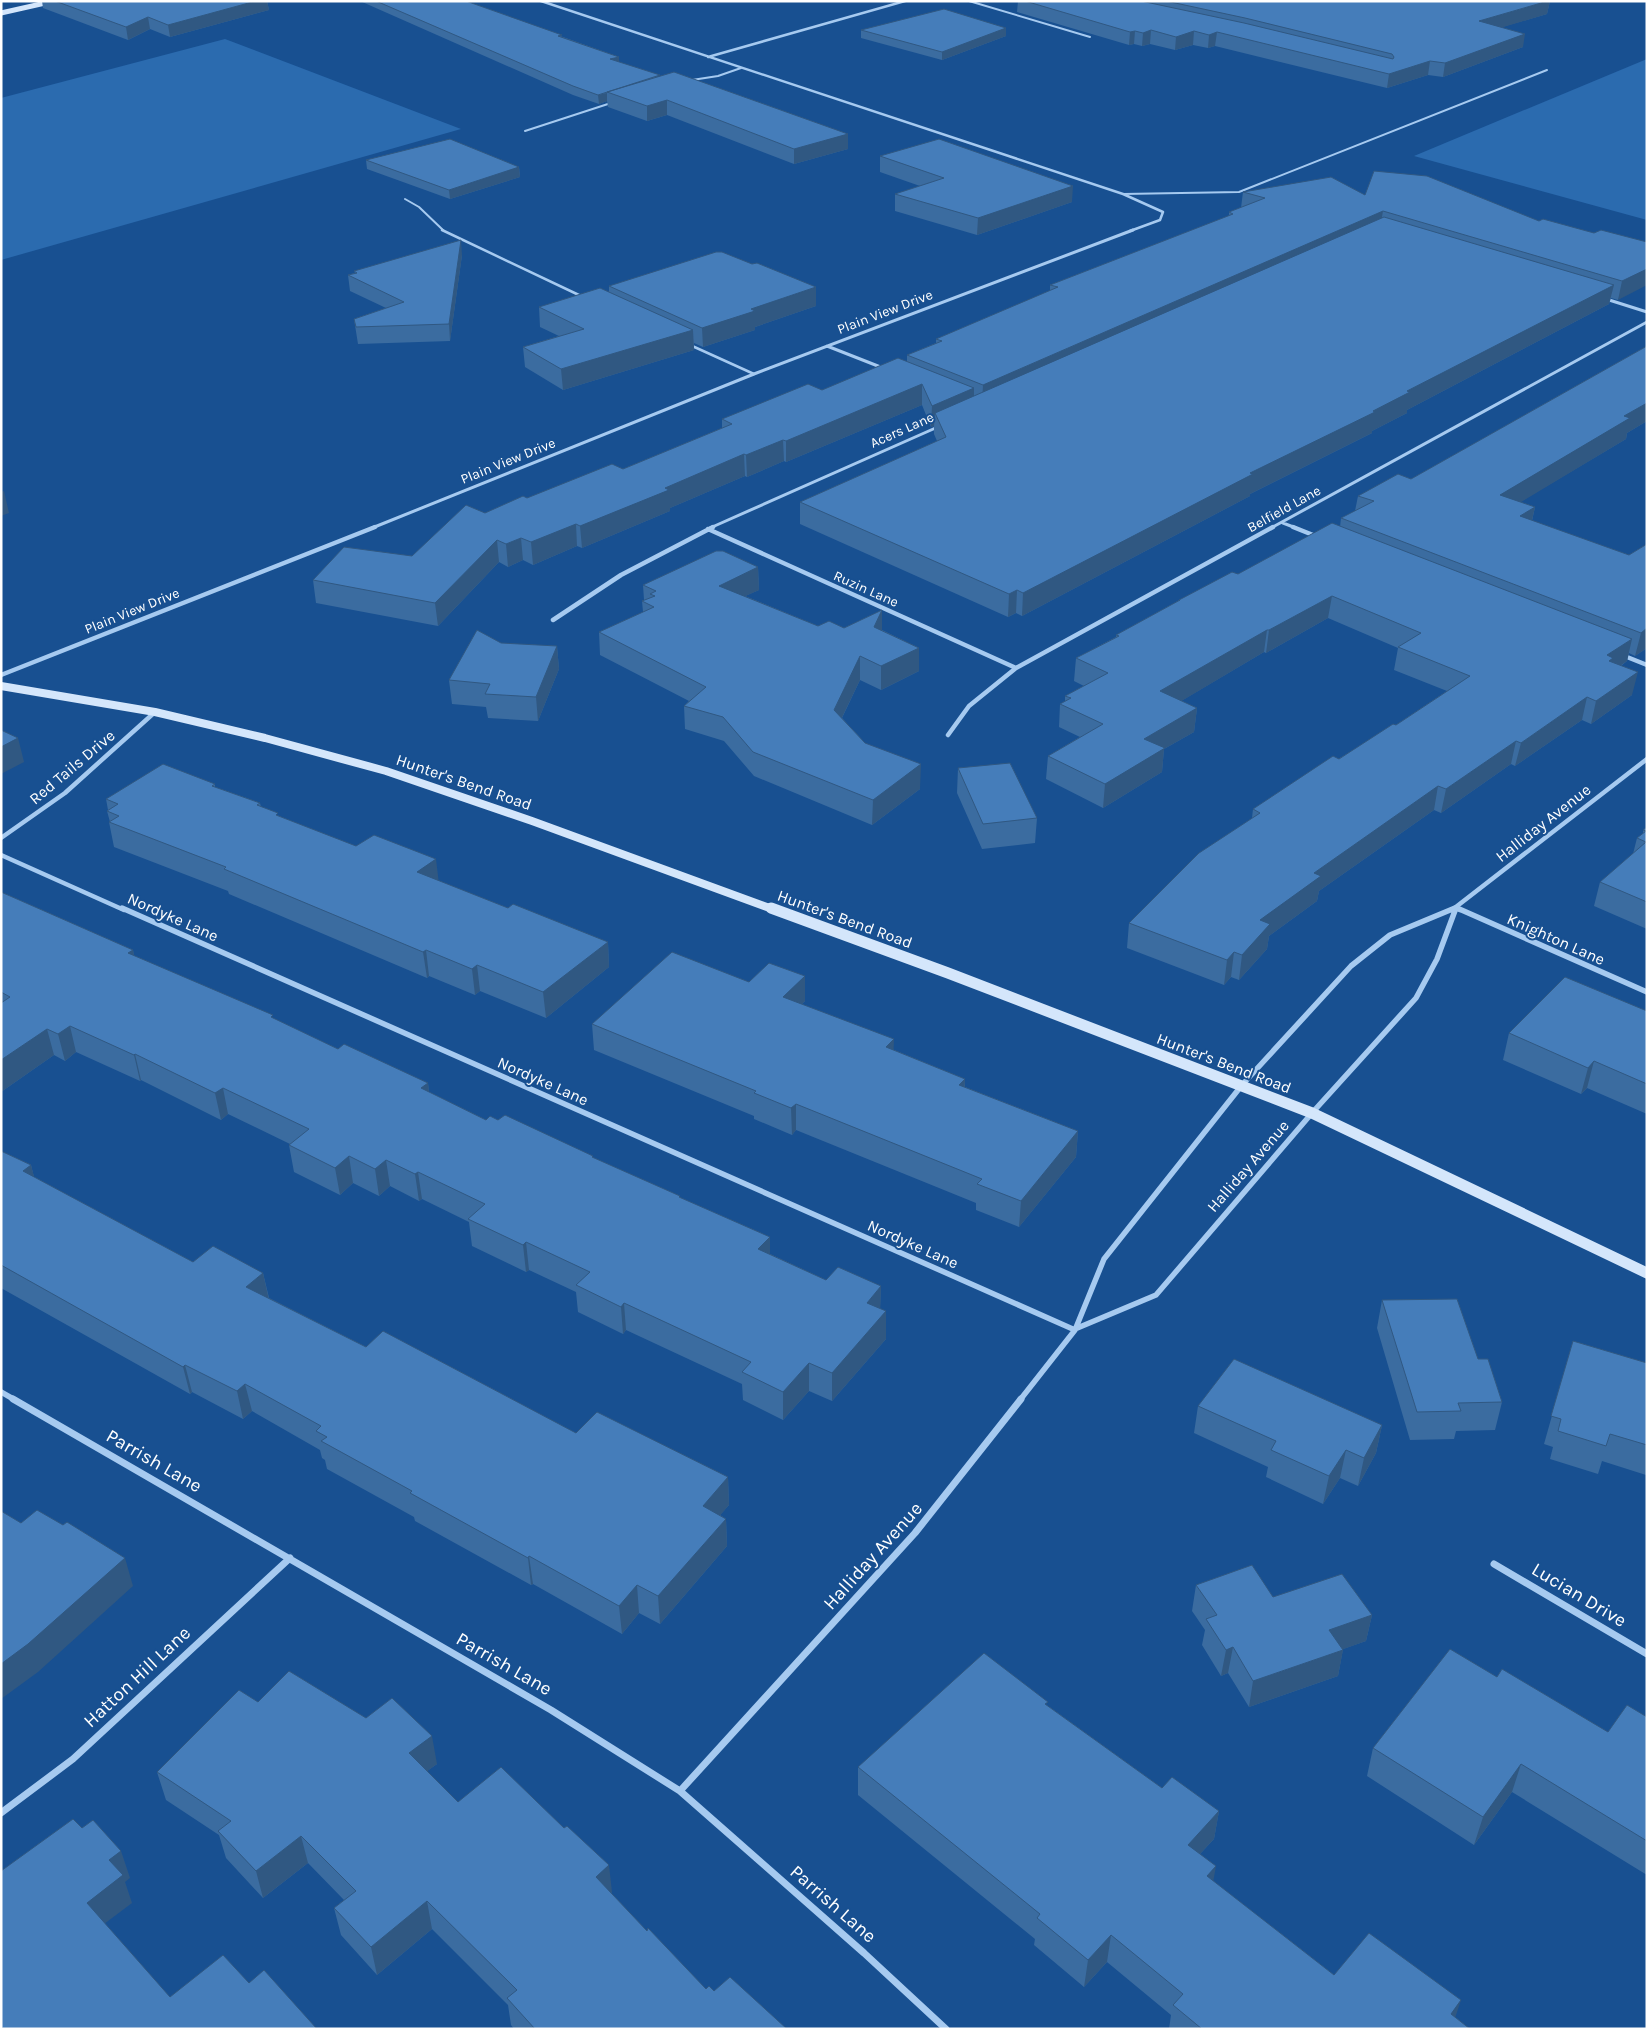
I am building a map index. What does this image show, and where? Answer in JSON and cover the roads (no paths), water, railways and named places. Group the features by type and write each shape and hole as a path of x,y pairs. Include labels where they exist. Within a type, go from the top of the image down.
{"street":[{"path":"1,13 54,1"},
{"name":"Plain View Drive","path":"1,675 754,374 1160,220 1163,212 1123,194 541,1"},
{"path":"708,57 905,1"},
{"path":"1598,297 1647,312"},
{"name":"Belfield Lane","path":"948,735 969,706 1016,668 1647,322"},
{"path":"827,346 888,370"},
{"name":"Acers Lane","path":"553,620 620,575 708,529 945,424"},
{"path":"1283,523 1323,539"},
{"name":"Ruzin Lane","path":"708,529 1016,668"},
{"path":"1619,654 1647,665"},
{"name":"Hunter's Bend Road","path":"1,686 155,712 265,738 386,771 532,821 948,973 1312,1113 1647,1273"},
{"name":"Red Tails Drive","path":"1,838 65,793 155,712"},
{"name":"Halliday Avenue","path":"680,1791 916,1534 1074,1330 1104,1259 1242,1085 1351,966 1390,935 1456,908 1647,759"},
{"name":"Nordyke Lane","path":"1,855 1074,1330"},
{"name":"Halliday Avenue","path":"1074,1330 1156,1295 1312,1113 1416,998 1437,959 1456,908"},
{"name":"Knighton Lane","path":"1456,908 1647,992"},
{"name":"Parrish Lane","path":"1,1392 551,1710 680,1791 864,1953 946,2029"},
{"name":"Hatton Hill Lane","path":"1,1813 73,1759 290,1558"},
{"name":"Lucian Drive","path":"1494,1564 1647,1654"}],"lane":[{"path":"969,1 1090,37"},
{"path":"689,81 718,76 741,68"},
{"path":"1123,194 1156,191 1239,192 1547,70"},
{"path":"525,131 614,103"},
{"path":"405,200 419,207 443,231 582,296"},
{"path":"687,344 754,374"}]}
